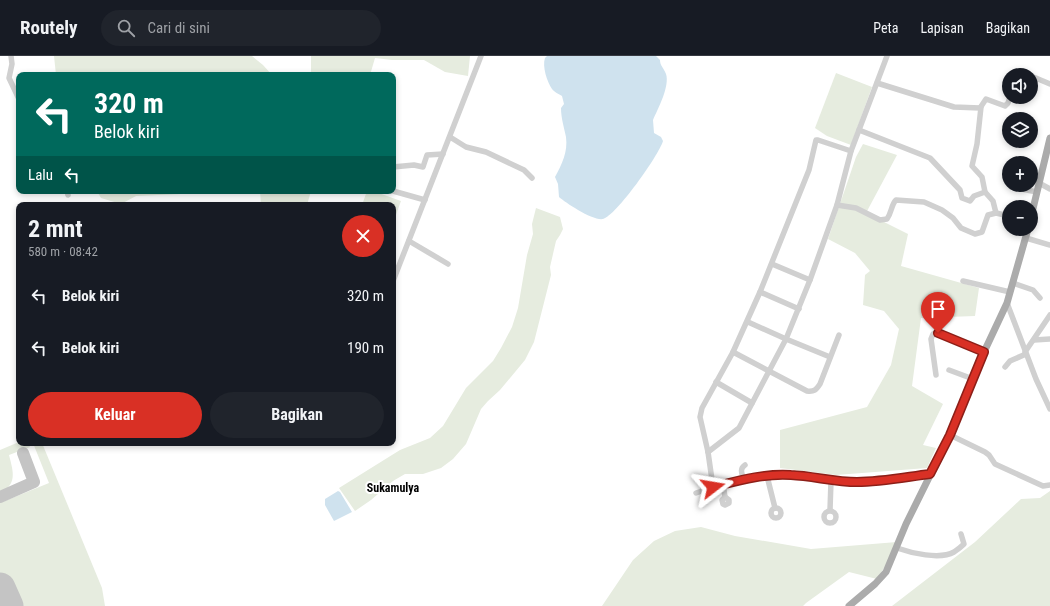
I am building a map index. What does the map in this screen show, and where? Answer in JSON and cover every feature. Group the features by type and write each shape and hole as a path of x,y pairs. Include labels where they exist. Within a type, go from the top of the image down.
{"main road":[{"path":"1038,188 1050,138"},
{"path":"1035,200 1037,192"},
{"path":"849,606 875,584 886,572 906,524 950,435 984,352 1007,303 1026,238"}],"street":[{"path":"11,56 12,64 9,78 16,93"},
{"path":"396,269 409,241 481,56"},
{"path":"708,452 736,431 770,372 786,339 799,309 837,205 851,151 887,56"},
{"path":"1038,79 1050,84"},
{"path":"877,83 954,107 975,109 981,107"},
{"path":"996,213 993,201 985,192 982,177 972,166 977,144 981,107 986,99 1005,106 1007,104"},
{"path":"859,130 930,158 960,190 962,198 970,201 974,196 985,192"},
{"path":"450,137 466,147 486,152 524,170 532,178"},
{"path":"713,487 700,413 748,322 809,170 816,140 851,151"},
{"path":"396,167 414,165 423,167 427,155 443,154"},
{"path":"1039,183 1050,189"},
{"path":"396,192 425,200"},
{"path":"837,205 856,208 880,220 887,219 891,214 892,204 896,200 924,202 942,210 953,218 961,228 975,234 982,232 988,215 996,213 1002,214"},
{"path":"1026,238 1050,245"},
{"path":"409,241 448,264"},
{"path":"772,264 810,280"},
{"path":"963,281 1010,292"},
{"path":"1013,283 1033,290 1040,298"},
{"path":"760,292 799,309"},
{"path":"1007,303 1036,379 1050,409"},
{"path":"1005,367 1010,361 1026,353 1050,315"},
{"path":"748,322 830,357"},
{"path":"936,375 931,339 933,334 938,333 984,352"},
{"path":"733,352 770,372 812,391 816,390 820,384 839,335"},
{"path":"1034,340 1050,339"},
{"path":"949,370 973,379"},
{"path":"716,382 752,403"},
{"path":"950,435 985,452 995,464 1043,486 1050,485"},
{"path":"744,480 741,470 745,465"},
{"path":"696,493 723,484 767,476 791,475 831,481 869,481 930,474"},
{"path":"767,476 775,508"},
{"path":"830,510 831,481"},
{"path":"723,484 725,498"},
{"path":"896,548 917,555 935,556 952,553 964,544 961,534"}],"shaded area":[{"path":"54,56 252,56 269,72 56,72"},
{"path":"311,56 470,56 468,76 445,72 424,60 392,60 375,58 371,72 311,72"},
{"path":"836,73 872,87 851,145 827,136 815,128"},
{"path":"863,144 897,155 866,213 908,234 901,266 979,288 975,316 921,318 912,386 943,404 923,445 936,448 927,468 836,475 780,468 780,430 867,407 891,365 899,329 884,311 863,305 865,275 870,271 855,253 828,239 856,157"},
{"path":"99,194 181,194 136,196 125,202 114,202 101,198"},
{"path":"260,194 310,194 308,202 261,202"},
{"path":"366,194 381,194 401,201 396,215 396,202 363,202"},
{"path":"536,208 560,217 563,229 556,241 550,267 551,275 534,342 525,360 500,390 481,409 466,444 453,459 441,468 423,474 405,474 393,481 371,500 355,511 339,488 400,450 430,438 443,426 466,388 493,361 501,348 512,327 518,308 527,255 533,234 532,224"},
{"path":"16,443 16,446 30,447 9,455 13,477 10,486 0,493 0,450"},
{"path":"34,446 43,446 102,588 105,606 14,606 0,573 0,503 49,483"},
{"path":"1050,491 1050,606 892,606 975,542 1021,499 1040,498"},
{"path":"701,527 735,536 811,549 897,542 889,560 877,579 849,572 803,606 602,606 633,560 654,541 675,531"}],"water":[{"path":"547,56 656,56 660,60 666,74 667,79 665,91 653,120 654,133 661,137 663,141 660,148 646,171 627,197 617,208 603,219 593,217 573,207 559,197 558,184 555,177 562,163 566,148 566,137 561,112 561,108 564,104 562,96 553,90 547,78 544,61"},
{"path":"338,491 352,512 334,521 325,505 325,499"}],"taxiway":[{"path":"0,497 34,482 23,453"}],"runway":[{"path":"0,588 8,606"}],"district":[{"name":"Sukamulya","path":"393,488"}],"route":[{"path":"713,487 778,474 831,481 857,482 930,474 950,435 984,352 938,333"}]}
